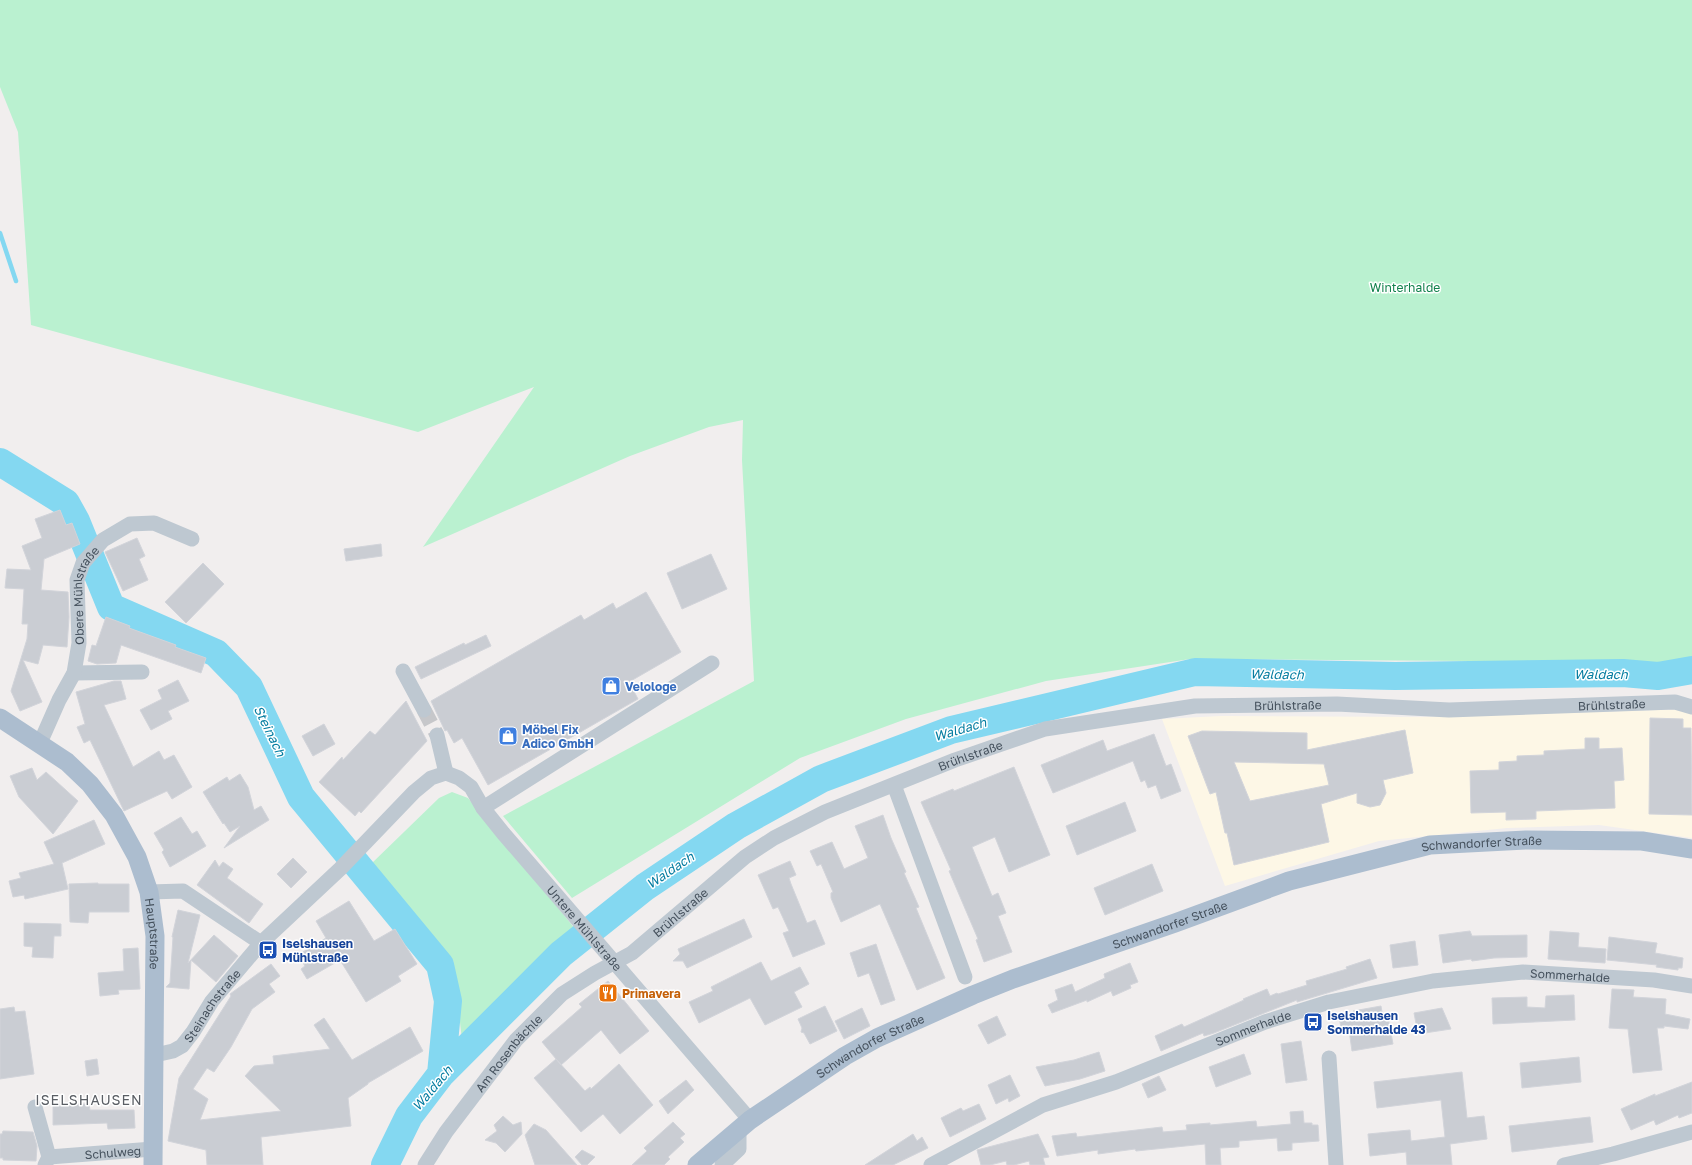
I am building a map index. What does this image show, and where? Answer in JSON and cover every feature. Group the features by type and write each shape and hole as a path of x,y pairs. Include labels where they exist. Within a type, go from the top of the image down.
{"main road":[{"name":"Hauptstraße","path":"0,718 67,762 90,784 114,815 137,857 149,892 155,936 153,1157"},
{"name":"Schwandorfer Straße","path":"696,1165 744,1125 845,1056 864,1045 973,995 1013,979 1175,923 1289,881 1430,845 1526,840 1642,841 1692,849"}],"street":[{"name":"Obere Mühlstraße","path":"40,743 59,700 74,673 79,643 77,580 83,563 103,540 130,524 154,523 192,539"},
{"path":"483,808 712,663"},
{"path":"403,671 424,710"},
{"path":"74,673 142,672"},
{"name":"Brühlstraße","path":"614,962 632,953 745,858 774,838 825,812 955,760 1045,729 1195,706 1337,704 1449,710 1676,702 1692,707"},
{"path":"149,892 167,890 183,891 261,943 340,869 414,792 431,778 446,773 437,736"},
{"name":"Untere Mühlstraße","path":"446,773 459,778 471,787 483,808 574,917 614,962 744,1125"},
{"path":"894,785 965,977"},
{"name":"Steinachstraße","path":"155,1055 173,1051 182,1046 212,1001 261,943"},
{"name":"Am Rosenbächle","path":"425,1165 446,1132 516,1040 562,994 614,962"},
{"name":"Sommerhalde","path":"931,1165 1043,1105 1116,1082 1265,1022 1329,1002 1433,981 1523,972 1654,980 1692,986"},
{"path":"1329,1058 1336,1165"},
{"name":"Schulweg","path":"35,1107 47,1161 153,1157"},
{"path":"722,1165 738,1149 744,1125"},
{"path":"1564,1165 1613,1154 1692,1132"}],"shaded area":[{"path":"1692,709 1692,838 1599,825 1507,828 1379,841 1225,886 1162,719 1221,716 1423,717"}],"green space":[{"name":"Winterhalde","path":"0,0 1692,0 1692,673 1688,662 1659,666 1468,661 1190,659 1046,681 906,719 800,758 572,898 503,816 754,681 742,460 743,420 709,427 630,456 423,547 534,387 418,432 31,325 18,132 0,87"},
{"path":"452,792 468,798 576,930 463,1049 453,960 371,864 439,798"}],"building":[{"path":"60,510 66,525 72,523 80,544 44,559 41,590 68,592 69,617 67,647 43,645 38,664 23,660 42,702 20,711 11,691 27,639 28,624 22,624 24,589 5,588 7,569 31,570 22,546 42,538 35,519"},
{"path":"137,538 145,556 139,559 148,580 123,591 105,552"},
{"path":"381,544 382,556 346,561 344,549"},
{"path":"711,554 727,589 682,609 667,573"},
{"path":"203,563 224,584 186,623 165,602"},
{"path":"646,592 681,652 629,682 638,699 488,785 462,738 454,743 447,730 445,731 431,701 581,615 584,620 613,603 616,609"},
{"path":"106,617 130,626 129,628 176,645 175,647 206,658 201,673 121,645 116,663 97,664 88,661 92,645 96,646"},
{"path":"486,635 491,646 421,679 415,667 464,643 465,645"},
{"path":"178,680 189,701 168,711 172,719 151,730 140,710 162,699 158,690"},
{"path":"114,681 121,681 126,699 104,705 133,767 159,751 164,760 174,755 192,787 172,799 167,791 124,811 90,740 84,743 77,727 85,724 76,692"},
{"path":"406,701 427,741 361,813 359,811 355,816 319,782 342,757 343,760 370,731 375,735"},
{"path":"1650,718 1683,719 1683,728 1691,728 1692,815 1649,814"},
{"path":"324,724 335,744 313,756 302,736"},
{"path":"1405,730 1413,773 1383,780 1386,793 1380,805 1370,807 1357,803 1357,793 1321,804 1329,842 1234,865 1216,792 1210,794 1188,736 1202,731 1307,733 1307,750","holes":["1234,762 1324,764 1329,785 1250,801"]},
{"path":"1154,734 1166,766 1171,764 1181,791 1161,799 1156,785 1148,788 1145,780 1141,782 1133,761 1053,793 1041,765 1103,740 1107,751"},
{"path":"1585,738 1599,738 1599,749 1622,748 1624,780 1614,781 1615,808 1536,811 1536,819 1506,820 1506,812 1471,813 1470,771 1499,770 1499,762 1517,761 1517,756 1544,755 1544,751 1585,749"},
{"path":"1014,767 1050,855 1009,872 995,837 972,847 992,896 998,893 1006,913 998,916 1012,952 984,962 976,940 978,939 949,871 951,870 921,802 953,789 954,791"},
{"path":"32,768 37,780 46,772 78,801 53,834 19,797 10,776"},
{"path":"240,774 248,787 254,810 261,806 269,820 224,848 240,826 230,832 224,823 223,824 203,792 227,777 229,781"},
{"path":"1125,802 1136,831 1077,855 1066,826"},
{"path":"883,815 906,872 904,873 919,907 916,908 945,978 917,990 880,904 841,922 831,898 831,893 833,892 821,864 817,866 810,851 832,842 844,869 868,858 855,826"},
{"path":"181,817 192,834 197,831 206,846 170,867 162,852 164,850 154,833"},
{"path":"94,820 105,844 62,863 68,889 25,899 24,895 13,897 9,881 21,878 19,873 54,864 44,842"},
{"path":"293,858 307,872 291,888 277,874"},
{"path":"215,860 219,867 223,862 233,869 227,878 263,904 249,923 197,885"},
{"path":"790,861 796,875 789,878 807,923 815,920 825,944 793,957 783,933 789,931 778,907 773,909 758,875"},
{"path":"1152,864 1163,891 1105,915 1094,888"},
{"path":"69,884 129,884 129,912 89,912 88,923 70,922"},
{"path":"349,901 374,941 395,929 417,964 398,976 401,981 366,1002 340,960 307,979 301,969 305,966 298,955 326,938 316,921"},
{"path":"178,910 200,915 188,963 214,935 238,956 216,982 191,960 189,989 166,987 170,983 172,937"},
{"path":"744,919 752,937 687,968 683,961 673,961 680,954 678,949"},
{"path":"24,923 61,924 61,936 54,936 53,958 32,957 33,947 24,946"},
{"path":"1470,931 1472,936 1527,935 1527,957 1494,958 1472,961 1471,959 1443,963 1439,935"},
{"path":"1550,931 1579,933 1578,947 1606,949 1605,963 1548,959"},
{"path":"1609,937 1657,943 1655,953 1683,958 1682,968 1678,968 1678,970 1656,967 1657,965 1607,960"},
{"path":"1415,941 1418,965 1393,968 1390,945"},
{"path":"876,944 895,1000 881,1005 869,973 858,977 850,953"},
{"path":"138,948 140,989 118,990 119,994 100,996 98,973 124,971 123,949"},
{"path":"1370,959 1377,978 1297,1002 1297,1000 1214,1033 1204,1036 1203,1033 1161,1051 1155,1036 1182,1024 1184,1027 1267,989 1270,996 1277,993 1278,994 1307,985 1306,981 1347,969 1346,967"},
{"path":"761,962 771,981 800,967 809,984 794,992 802,1007 765,1025 750,998 699,1023 689,1002 713,991 711,987"},
{"path":"1130,963 1138,982 1130,985 1131,988 1113,996 1111,991 1087,1002 1087,1000 1052,1013 1048,1005 1058,1000 1055,990 1072,984 1075,992 1105,978 1104,974"},
{"path":"271,964 280,976 269,984 275,992 252,1009 231,1047 214,1072 207,1068 193,1089 208,1099 200,1120 281,1111 245,1076 254,1066 274,1064 273,1056 330,1049 314,1025 324,1018 352,1060 410,1027 423,1051 368,1083 348,1098 351,1126 261,1137 263,1165 207,1165 206,1150 168,1141 179,1078 231,996 230,994"},
{"path":"608,981 649,1031 620,1054 601,1030 561,1065 542,1042 582,1007 579,1004"},
{"path":"1612,989 1634,990 1633,997 1666,999 1665,1014 1690,1019 1688,1029 1664,1026 1664,1028 1657,1028 1662,1070 1633,1073 1628,1029 1609,1028"},
{"path":"1574,995 1575,1020 1493,1024 1492,998 1527,997 1527,1007 1545,1008 1546,996"},
{"path":"825,1006 837,1031 810,1044 804,1033 801,1032 802,1028 798,1019"},
{"path":"1381,1006 1383,1018 1388,1017 1393,1044 1352,1051 1349,1030 1342,1031 1339,1018 1354,1015 1353,1011"},
{"path":"14,1007 15,1012 25,1011 34,1074 0,1079 0,1009"},
{"path":"862,1008 870,1026 844,1039 835,1021"},
{"path":"1442,1008 1451,1029 1418,1034 1414,1013"},
{"path":"997,1016 1006,1035 988,1044 978,1025"},
{"path":"1301,1041 1307,1080 1286,1083 1281,1044"},
{"path":"1099,1052 1105,1071 1080,1079 1045,1086 1036,1067 1074,1060"},
{"path":"1244,1054 1251,1074 1216,1087 1209,1067"},
{"path":"1579,1057 1581,1082 1522,1088 1520,1063"},
{"path":"97,1059 99,1074 87,1076 85,1061"},
{"path":"556,1059 585,1091 590,1087 591,1089 619,1064 653,1105 620,1134 603,1114 581,1132 534,1078"},
{"path":"1462,1072 1467,1118 1484,1116 1487,1139 1450,1144 1452,1165 1407,1165 1406,1152 1370,1156 1368,1134 1410,1130 1411,1141 1445,1137 1441,1100 1377,1108 1374,1082"},
{"path":"1010,1075 1020,1096 1009,1102 1008,1098 996,1104 988,1085"},
{"path":"1159,1076 1166,1090 1148,1098 1142,1084"},
{"path":"686,1080 694,1090 668,1114 659,1101"},
{"path":"1692,1082 1692,1113 1679,1118 1678,1115 1656,1125 1654,1120 1631,1130 1621,1109 1655,1094 1655,1096"},
{"path":"53,1104 89,1104 90,1110 134,1110 135,1128 108,1129 107,1123 53,1125"},
{"path":"979,1104 986,1119 950,1137 941,1118 961,1108 963,1111"},
{"path":"1303,1111 1304,1123 1318,1125 1319,1141 1292,1143 1292,1150 1278,1151 1277,1138 1239,1141 1239,1147 1220,1148 1221,1165 1206,1165 1205,1144 1136,1151 1135,1149 1098,1154 1098,1150 1057,1156 1052,1136 1076,1133 1077,1137 1162,1127 1163,1132 1187,1130 1186,1125 1210,1123 1210,1125 1256,1121 1257,1127 1291,1124 1290,1112"},
{"path":"503,1116 513,1125 521,1122 522,1134 505,1152 496,1143 485,1140 497,1131 494,1125"},
{"path":"1590,1117 1593,1142 1512,1152 1509,1126"},
{"path":"673,1122 685,1134 680,1138 684,1142 668,1157 670,1159 664,1165 632,1165 647,1151 644,1148"},
{"path":"534,1124 546,1130 577,1165 535,1165 525,1135"},
{"path":"3,1131 33,1132 37,1146 36,1161 3,1160 3,1158 0,1158 0,1134 2,1134"},
{"path":"913,1134 917,1141 922,1137 928,1148 893,1165 865,1165"},
{"path":"1038,1134 1049,1157 1043,1158 1045,1165 1030,1165 1029,1161 1014,1165 1007,1165 1006,1161 990,1165 981,1165 977,1150"},
{"path":"582,1150 595,1157 587,1165 582,1165 575,1157"}],"waterway":[{"path":"0,233 16,281"},
{"name":"Steinach","path":"0,462 66,503 76,521 111,607 216,653 249,687 301,797 440,965 448,1001 441,1074"},
{"name":"Waldach","path":"385,1165 409,1116 441,1074 561,954 645,887 736,826 821,779 951,730 1195,672 1395,676 1623,673 1658,676 1692,670"}],"tunnel":[{"path":"424,710 437,735"}],"place":[{"name":"Velologe","path":"611,686"},
{"name":"Möbel Fix Adico GmbH","path":"508,736"},
{"name":"Iselshausen Mühlstraße","path":"268,950"},
{"name":"Primavera","path":"608,993"},
{"name":"Iselshausen Sommerhalde 43","path":"1313,1022"}],"district":[{"name":"ISELSHAUSEN","path":"89,1099"}]}
